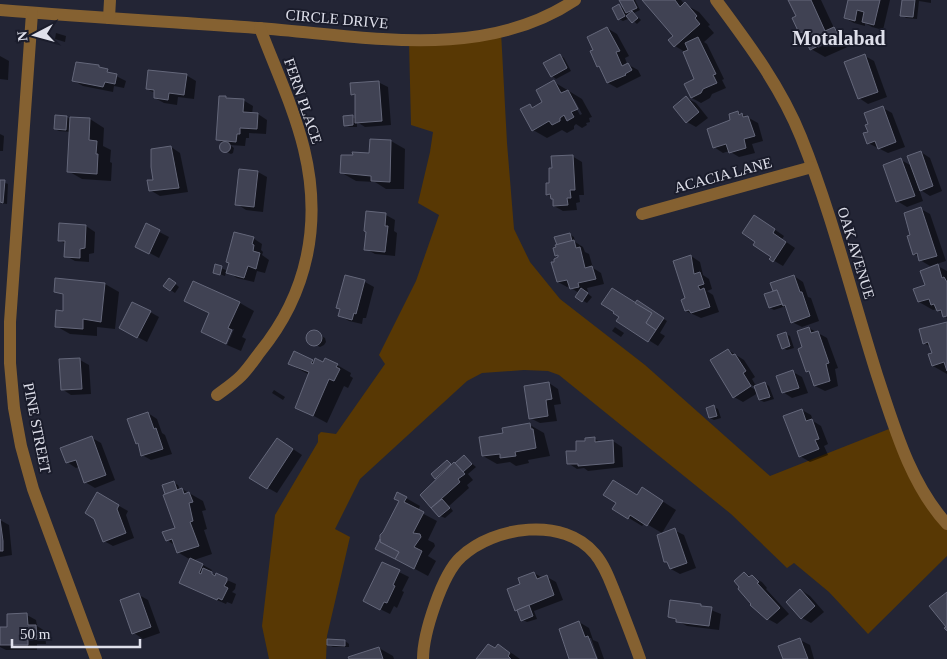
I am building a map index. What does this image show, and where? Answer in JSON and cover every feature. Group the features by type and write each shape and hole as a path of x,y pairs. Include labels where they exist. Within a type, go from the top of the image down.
{"street":[{"path":"109,18 110,0"},
{"name":"CIRCLE DRIVE","path":"0,10 260,28 390,40 436,40 478,37 513,28 550,14 575,0"},
{"name":"OAK AVENUE","path":"716,0 774,82 797,128 812,167 892,422 925,495 947,524"},
{"name":"PINE STREET","path":"32,12 10,322 10,363 14,408 33,489 96,659"},
{"name":"FERN PLACE","path":"218,395 242,375 284,318 295,296 309,251 312,218 311,189 304,150 296,121 260,28"},
{"name":"ACACIA LANE","path":"642,214 812,167"},
{"path":"423,659 428,625 446,578 460,558 494,536 523,529 551,530 576,539 595,554 607,574 640,659"}],"shaded area":[{"path":"501,32 514,229 530,262 560,299 645,365 770,476 894,427 947,524 947,556 868,634 829,592 794,563 787,568 731,514 559,375 548,371 524,370 482,373 467,381 360,479 335,529 350,537 327,636 326,659 269,659 262,626 275,515 318,442 318,435 321,432 336,434 385,364 379,355 416,281 439,215 418,203 433,132 411,125 409,41"}],"building":[{"path":"619,0 633,0 637,8 626,13"},
{"path":"642,0 675,0 680,7 685,2 697,16 695,18 700,24 674,47 668,40 673,36"},
{"path":"788,0 811,0 825,31 834,27 839,36 810,50 802,32 799,33 792,18 796,16"},
{"path":"848,0 880,0 874,25 862,22 864,12 857,10 855,21 844,18"},
{"path":"902,0 915,0 913,17 900,16"},
{"path":"619,4 625,16 618,20 612,8"},
{"path":"632,11 638,18 632,23 626,16"},
{"path":"607,27 620,51 616,52 622,66 628,63 632,70 626,75 607,83 590,51 593,50 587,37"},
{"path":"698,37 716,74 713,75 717,83 703,89 701,93 691,98 684,84 694,79 683,52 688,50 685,43"},
{"path":"560,54 567,68 551,77 543,63"},
{"path":"865,54 878,92 858,99 844,62"},
{"path":"76,62 99,65 99,67 108,69 107,72 117,74 115,84 105,82 103,87 72,81"},
{"path":"148,70 187,74 184,95 169,93 168,100 154,98 154,90 146,89"},
{"path":"554,80 561,93 568,90 578,109 571,112 574,117 567,121 564,115 560,118 560,121 552,125 549,121 532,131 520,109 530,104 532,108 542,102 536,90"},
{"path":"379,81 382,121 355,123 355,94 351,95 350,83"},
{"path":"219,96 244,99 243,112 258,113 257,129 240,128 240,134 237,134 236,142 216,140"},
{"path":"686,96 699,112 686,123 673,107"},
{"path":"883,106 896,142 878,149 875,141 867,144 863,133 868,132 865,125 868,124 864,113"},
{"path":"738,111 739,115 742,113 743,117 748,116 755,136 744,139 746,148 729,153 726,144 713,148 707,129 730,120 729,114"},
{"path":"55,115 67,116 66,130 54,129"},
{"path":"353,115 353,125 344,126 343,116"},
{"path":"70,117 90,118 89,140 97,141 97,174 67,172"},
{"path":"370,139 391,140 390,182 371,181 371,176 340,173 341,155 353,155 352,152 369,153"},
{"path":"223,142 227,142 230,147 229,151 223,152 220,149 220,145"},
{"path":"171,146 179,188 149,191 147,180 153,180 151,149"},
{"path":"921,151 933,186 920,191 907,156"},
{"path":"573,155 575,190 570,190 571,198 567,198 568,205 553,206 553,199 551,199 550,194 546,195 546,183 549,183 549,168 552,168 551,156"},
{"path":"901,158 915,196 896,202 883,165"},
{"path":"239,169 258,171 254,207 235,205"},
{"path":"0,180 5,180 3,203 0,202"},
{"path":"921,207 937,256 919,261 917,253 913,255 907,236 910,235 904,213"},
{"path":"366,211 386,213 385,226 388,226 385,252 364,250"},
{"path":"754,215 775,229 773,233 786,242 773,262 769,259 771,257 753,245 755,242 742,233"},
{"path":"59,223 86,225 85,248 80,249 80,258 64,257 65,241 58,241"},
{"path":"146,223 160,230 149,254 135,247"},
{"path":"234,232 254,237 253,251 260,253 256,269 248,266 244,278 226,273 229,263 226,262"},
{"path":"570,233 572,241 557,245 554,237"},
{"path":"574,240 576,248 580,247 585,268 592,266 596,279 578,283 579,287 570,289 567,280 557,282 551,262 554,262 554,259 558,257 558,255 555,256 553,248 556,247 555,245"},
{"path":"691,255 694,274 700,272 704,284 698,286 700,290 704,288 710,307 691,313 689,310 685,311 681,300 685,298 673,261"},
{"path":"215,264 222,266 220,275 213,273"},
{"path":"938,264 942,278 944,277 947,282 947,316 943,317 941,310 937,311 934,304 931,305 929,299 918,302 913,289 925,285 920,271"},
{"path":"345,275 365,280 356,314 354,313 352,320 338,316 340,309 336,308"},
{"path":"794,275 810,316 791,323 785,305 783,306 777,290 773,291 770,283"},
{"path":"55,278 105,283 101,322 83,319 83,329 55,327 56,310 63,311 63,294 54,292"},
{"path":"169,278 176,283 170,291 163,286"},
{"path":"193,281 240,302 228,328 232,330 226,344 201,332 209,313 184,301"},
{"path":"581,288 588,293 582,302 575,297"},
{"path":"612,288 652,313 646,323 656,330 648,342 616,321 619,317 601,304"},
{"path":"777,290 782,304 769,308 764,294"},
{"path":"637,300 664,318 656,330 646,323 652,313 635,303"},
{"path":"132,302 151,311 137,338 119,328"},
{"path":"947,322 947,371 944,362 932,366 928,354 932,353 928,342 923,344 919,329"},
{"path":"809,327 811,333 818,331 829,363 826,364 830,381 814,386 809,371 806,372 798,349 802,347 797,331"},
{"path":"314,330 322,338 314,346 306,338"},
{"path":"786,332 790,346 782,349 777,335"},
{"path":"728,349 732,355 735,354 746,371 743,373 751,386 733,398 710,360"},
{"path":"294,351 313,360 311,363 313,364 315,358 323,362 325,358 338,364 336,367 340,369 334,381 329,379 313,416 295,408 309,372 288,364"},
{"path":"80,358 82,389 61,390 59,359"},
{"path":"793,370 799,388 782,393 776,376"},
{"path":"549,382 552,399 546,400 548,416 529,419 524,386"},
{"path":"765,382 770,397 759,400 754,386"},
{"path":"714,405 717,416 709,418 706,408"},
{"path":"802,409 806,421 812,419 819,439 815,440 819,449 799,457 783,416"},
{"path":"148,412 163,449 141,456 138,443 136,444 127,419"},
{"path":"530,423 531,429 533,429 536,448 515,452 516,456 500,458 500,454 482,456 479,437 503,433 502,428"},
{"path":"92,436 106,475 84,483 76,460 66,463 60,448"},
{"path":"595,437 595,442 613,440 614,463 578,466 578,464 567,464 566,451 576,451 576,441 585,441 585,438"},
{"path":"277,438 293,449 267,489 249,478"},
{"path":"464,455 472,464 463,472 455,463"},
{"path":"447,460 451,464 435,479 431,474"},
{"path":"454,462 465,474 458,479 460,482 431,508 420,495"},
{"path":"613,480 637,495 642,487 663,501 647,526 630,515 628,519 612,509 616,503 603,495"},
{"path":"174,481 177,490 165,494 162,485"},
{"path":"182,488 184,494 189,492 193,502 189,503 193,521 190,522 199,546 177,553 172,539 166,541 162,532 175,528 163,495"},
{"path":"97,492 119,505 117,509 126,533 103,542 94,519 85,513"},
{"path":"397,492 407,497 404,502 424,512 413,533 420,534 421,537 414,547 422,551 414,569 395,559 399,552 380,542 380,535 399,501 394,499"},
{"path":"442,499 450,508 439,517 431,508"},
{"path":"0,519 3,541 3,551 0,551"},
{"path":"675,528 687,563 670,569 667,562 664,562 657,535"},
{"path":"380,539 380,542 399,552 395,559 375,549"},
{"path":"190,558 203,564 199,573 201,574 203,568 212,572 215,576 216,573 227,578 224,586 228,588 222,600 218,598 217,600 179,583"},
{"path":"382,562 400,570 387,603 384,602 380,610 363,601"},
{"path":"534,572 537,579 547,575 554,595 515,611 507,589 520,584 518,578"},
{"path":"744,572 749,577 752,575 759,582 757,583 780,608 767,620 750,605 734,581"},
{"path":"800,589 815,606 801,619 786,602"},
{"path":"947,592 947,631 944,628 946,627 929,606"},
{"path":"139,593 151,627 132,634 120,600"},
{"path":"670,600 712,607 709,626 676,622 676,619 668,617"},
{"path":"529,605 533,616 521,621 517,610"},
{"path":"27,613 28,625 36,625 37,639 28,639 28,645 0,645 0,627 7,627 7,614"},
{"path":"579,621 585,637 588,636 597,659 569,659 559,629"},
{"path":"800,638 808,659 783,659 778,646"},
{"path":"327,639 345,640 345,646 327,645"},
{"path":"488,644 495,648 498,644 510,653 508,656 511,659 476,659"},
{"path":"379,647 383,659 349,659 348,657"}],"district":[{"name":"Motalabad","path":"839,38"}]}
